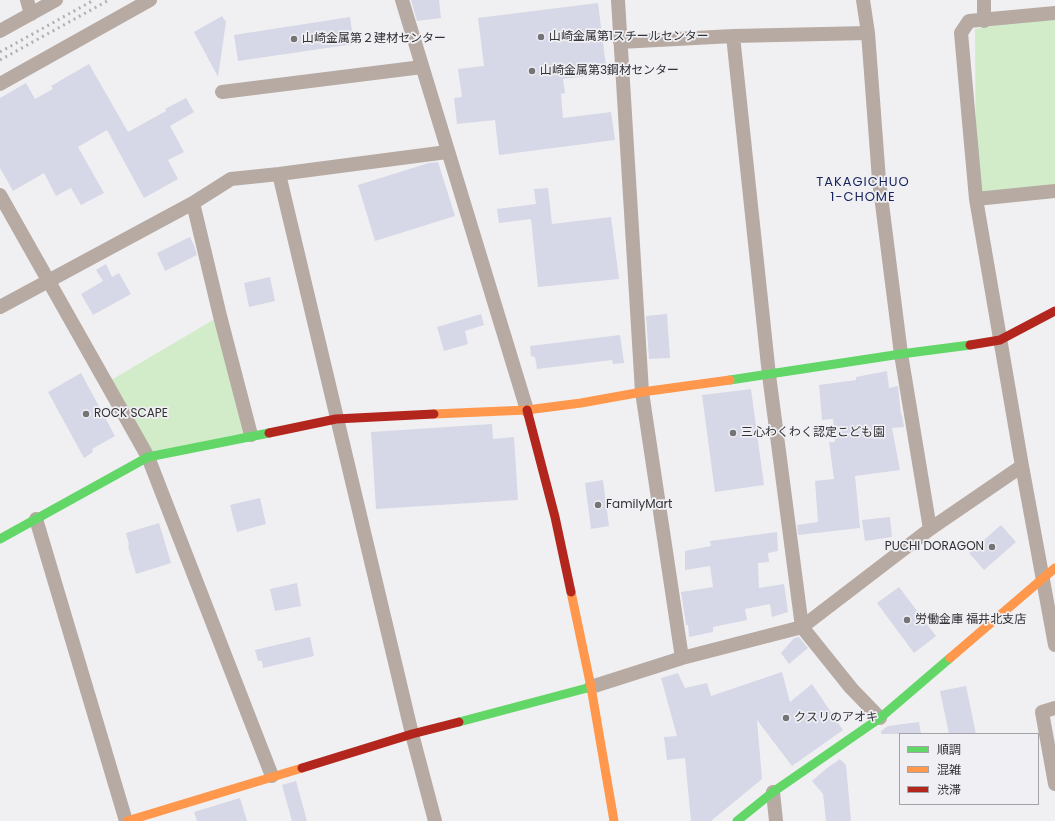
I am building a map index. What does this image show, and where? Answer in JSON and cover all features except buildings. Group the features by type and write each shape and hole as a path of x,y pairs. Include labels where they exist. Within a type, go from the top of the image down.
{"street":[{"path":"27,0 31,14"},
{"path":"0,30 56,0"},
{"path":"0,84 150,0"},
{"path":"402,0 447,152 527,410 555,517 591,687 614,821"},
{"path":"618,0 642,392 682,658"},
{"path":"863,0 868,33 879,180 900,354 930,529"},
{"path":"984,0 984,21"},
{"path":"1055,13 984,21 969,21 961,33 976,200 1022,466 1055,645"},
{"path":"620,42 733,36 868,33"},
{"path":"733,36 769,375 802,627 851,688 880,718"},
{"path":"222,92 422,67"},
{"path":"0,307 193,203 231,179 447,152"},
{"path":"279,174 336,419 412,734 435,821"},
{"path":"976,200 1055,191"},
{"path":"0,195 148,457 272,776"},
{"path":"193,203 220,316 251,435"},
{"path":"0,539 148,457 336,419 527,410 582,403 642,392 769,375 900,354 978,344 1000,340 1055,311"},
{"path":"36,519 126,821 412,734 591,687 682,658 802,627 930,529 1022,466"},
{"path":"737,821 773,792 880,718 1055,568"},
{"path":"1055,708 1042,712 1055,784"},
{"path":"773,792 776,821"}],"green space":[{"path":"1055,14 1055,188 976,199 975,29"},
{"path":"220,316 251,435 148,457 106,383"}],"railway":[{"path":"0,52 94,0"},
{"path":"0,60 109,0"}],"traffic: fast":[{"path":"730,380 970,345"},
{"path":"0,539 148,457 269,433"},
{"path":"737,821 773,792 880,718 950,658"},
{"path":"459,722 591,687"}],"traffic: slow":[{"path":"434,414 527,410 730,380"},
{"path":"950,658 1055,568"},
{"path":"571,592 591,687 614,821"},
{"path":"127,821 302,768"}],"traffic: jam":[{"path":"970,345 1000,340 1055,311"},
{"path":"527,410 555,517 571,592"},
{"path":"269,433 336,419 434,414"},
{"path":"302,768 412,734 459,722"}],"place":[{"name":"山崎金属第1スチールセンター","path":"541,37"},
{"name":"山崎金属第２建材センター","path":"294,39"},
{"name":"山崎金属第3鋼材センター","path":"532,71"},
{"name":"ROCK SCAPE","path":"86,414"},
{"name":"三心わくわく認定こども園","path":"733,433"},
{"name":"FamilyMart","path":"598,505"},
{"name":"PUCHI DORAGON","path":"992,547"},
{"name":"労働金庫 福井北支店","path":"907,620"},
{"name":"クスリのアオキ","path":"786,718"}],"district":[{"name":"TAKAGICHUO 1-CHOME","path":"863,190"}]}
